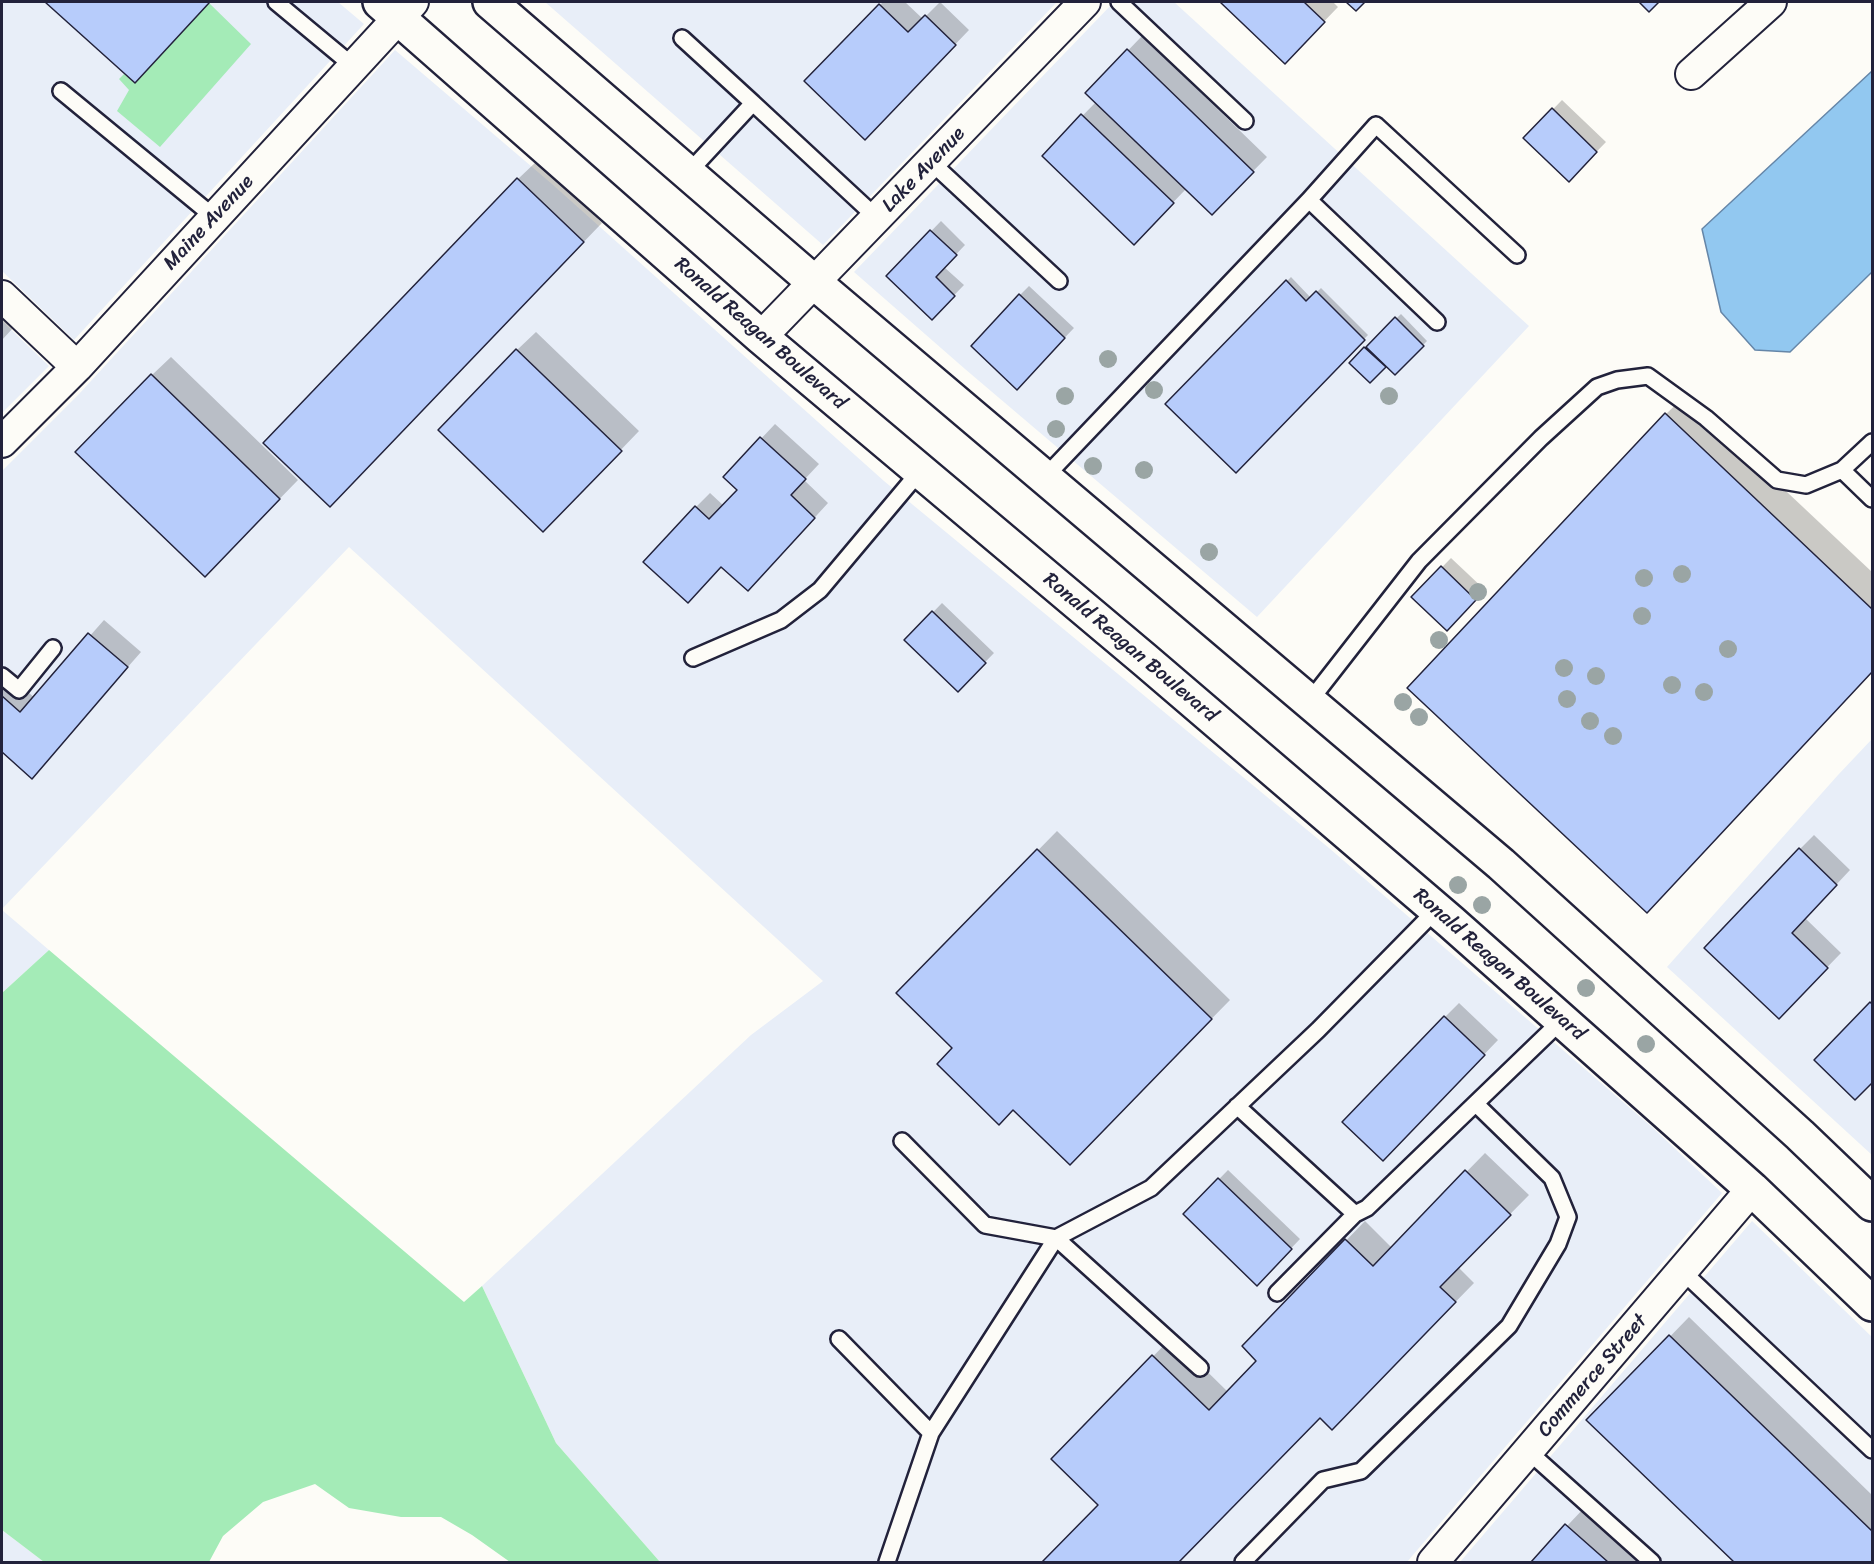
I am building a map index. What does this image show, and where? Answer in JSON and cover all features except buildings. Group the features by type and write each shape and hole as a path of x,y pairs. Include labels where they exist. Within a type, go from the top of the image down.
{"main road":[{"path":"490,2 815,283 1501,864 1800,1135 1872,1204"},
{"name":"Ronald Reagan Boulevard","path":"397,7 761,337 1437,909 1752,1189 1872,1304"}],"street":[{"name":"Lake Avenue","path":"761,337 1085,2"},
{"path":"1691,74 1771,2"},
{"name":"Maine Avenue","path":"2,442 77,367 353,66 397,7"},
{"path":"2,296 77,367"},
{"name":"Commerce Street","path":"1433,1563 1752,1189"}],"lane":[{"path":"276,2 353,66"},
{"path":"1119,2 1245,121"},
{"path":"681,38 877,218"},
{"path":"61,92 214,217"},
{"path":"688,173 753,103"},
{"path":"1045,477 1309,200 1376,125 1517,255"},
{"path":"931,162 1059,281"},
{"path":"1309,200 1437,322"},
{"path":"1309,702 1419,561 1541,438 1597,387 1617,380 1648,376 1706,418 1777,480 1806,485 1842,470 1872,442"},
{"path":"1842,470 1872,499"},
{"path":"693,658 782,620 820,590 920,471"},
{"path":"2,676 19,690 53,648"},
{"path":"887,1563 931,1433 1056,1238 1151,1188 1318,1030 1437,909"},
{"path":"1277,1293 1355,1214 1367,1208 1562,1020"},
{"path":"1243,1563 1323,1480 1361,1471 1509,1326 1558,1244 1568,1217 1552,1178 1476,1104"},
{"path":"1237,1106 1355,1214"},
{"path":"902,1141 985,1224 1056,1238 1200,1368"},
{"path":"1682,1272 1872,1450"},
{"path":"839,1339 931,1433"},
{"path":"1528,1451 1652,1563"}],"shaded area":[{"path":"2,2 338,2 364,24 74,340 2,271"},
{"path":"545,2 1057,2 823,245"},
{"path":"1114,2 1174,2 1529,326 1257,617 854,272"},
{"path":"395,50 552,184 884,481 1329,848 1652,1127 1722,1193 1407,1562 660,1562 556,1443 482,1286 751,1035 823,981 349,547 2,909 2,471 79,394"},
{"path":"2,321 49,366 2,413"},
{"path":"1872,739 1872,1155 1667,967"},
{"path":"2,910 49,950 2,993"},
{"path":"1752,1221 1872,1337 1872,1562 1460,1562"},
{"path":"2,1530 44,1562 2,1562"}],"green space":[{"path":"209,3 251,44 160,147 117,111 129,90 119,79 124,74 135,83"},
{"path":"49,950 464,1302 482,1286 556,1443 660,1562 510,1562 472,1535 441,1517 401,1517 349,1508 315,1484 263,1502 223,1536 209,1562 44,1562 2,1530 2,993"}],"water":[{"path":"1872,71 1872,272 1790,352 1755,350 1721,312 1702,229"}]}
